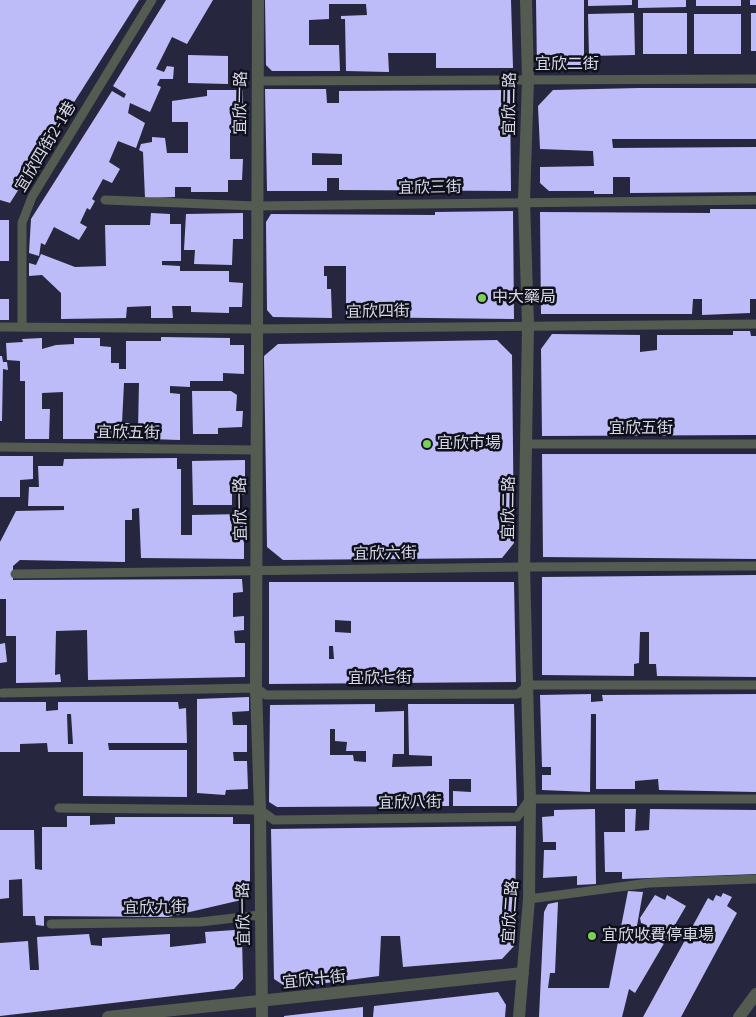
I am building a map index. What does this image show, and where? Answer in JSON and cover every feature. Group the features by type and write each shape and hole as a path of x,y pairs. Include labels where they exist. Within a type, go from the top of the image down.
{"street":[{"name":"宜欣一路","path":"258,0 256,206 258,570 256,688 260,810 262,1017"},
{"name":"宜欣二路","path":"519,1017 529,899 530,799 524,567 528,325 524,201 528,80 526,0"},
{"name":"宜欣十街","path":"108,1017 523,973"},
{"path":"739,1017 756,994"}],"lane":[{"name":"宜欣四街2-1巷","path":"22,326 22,223 32,198 152,0"},
{"name":"宜欣二街","path":"258,82 756,79"},
{"name":"宜欣三街","path":"105,200 256,206 524,201 756,200"},
{"name":"宜欣四街","path":"0,327 256,329 756,324"},
{"name":"宜欣五街","path":"526,444 756,444"},
{"name":"宜欣五街","path":"0,447 256,450"},
{"name":"宜欣六街","path":"15,574 524,567 756,566"},
{"name":"宜欣七街","path":"2,693 256,688 266,694 518,694 528,685 756,685"},
{"path":"530,799 756,799"},
{"name":"宜欣八街","path":"59,808 260,810 274,820 518,817 530,799"},
{"path":"529,899 649,883 756,879"},
{"name":"宜欣九街","path":"51,924 200,922 260,915"}],"building":[{"path":"0,0 139,0 10,203 0,200"},
{"path":"166,0 213,0 187,44 172,37 156,69 164,72 167,66 174,67 173,79 160,79 157,85 161,87 150,112 130,103 128,113 145,123 136,148 118,141 109,162 120,169 112,183 103,179 92,199 95,201 90,210 87,208 80,223 87,227 79,240 54,227 45,245 41,243 39,256 29,253 31,219 112,91 124,98 126,94 113,86"},
{"path":"265,0 511,0 513,68 436,68 436,53 388,53 389,72 346,71 345,19 341,19 341,16 367,15 366,4 329,4 329,19 309,20 309,45 339,45 340,71 272,71 266,65"},
{"path":"536,0 584,0 584,70 537,70"},
{"path":"588,0 632,0 632,5 588,6"},
{"path":"638,0 686,0 686,7 638,8"},
{"path":"696,0 741,0 741,6 696,6"},
{"path":"750,0 756,0 756,5 750,5"},
{"path":"634,13 635,55 589,56 588,14"},
{"path":"643,13 687,13 687,54 643,54"},
{"path":"751,13 756,13 756,51 751,51"},
{"path":"694,14 741,14 741,54 694,54"},
{"path":"188,55 228,56 228,84 188,83"},
{"path":"756,88 756,139 612,139 613,148 756,147 756,192 630,193 630,177 613,177 613,194 594,194 594,191 549,191 540,183 540,167 594,166 593,151 540,149 538,106 553,90"},
{"path":"265,89 326,89 327,103 339,103 339,91 510,90 511,191 339,190 339,178 327,178 327,191 267,191","holes":["312,153 342,154 342,165 312,165"]},
{"path":"207,90 243,90 243,133 230,133 230,159 243,159 242,180 228,180 228,192 191,192 191,187 175,187 175,197 145,198 143,152 139,150 141,144 152,142 152,137 165,138 167,153 188,153 188,122 172,122 172,101 207,96"},
{"path":"710,209 756,209 756,299 750,299 750,313 702,315 702,299 693,299 692,314 541,314 540,212 710,213"},
{"path":"513,211 514,319 346,317 346,266 324,266 324,276 327,276 327,289 331,289 332,318 273,317 267,310 266,222 271,214 435,215 435,212"},
{"path":"151,213 170,214 170,224 181,224 181,261 162,261 162,265 180,266 180,271 229,271 229,282 243,283 242,307 229,307 229,313 191,312 191,306 172,306 173,318 151,318 151,306 127,307 126,318 61,319 61,293 42,275 29,276 29,263 36,265 41,254 75,267 106,266 105,225 150,225"},
{"path":"243,213 243,239 233,239 232,265 194,264 195,250 184,250 186,214"},
{"path":"0,220 9,220 9,261 0,261"},
{"path":"0,299 9,299 9,320 0,320"},
{"path":"733,331 750,331 751,336 756,336 756,435 542,436 541,349 552,334 640,335 640,352 657,350 657,335 733,335"},
{"path":"161,337 230,338 230,345 244,345 244,374 223,373 223,381 190,381 190,387 170,386 170,393 180,394 180,440 149,439 149,429 138,429 139,383 124,383 122,423 130,423 130,440 112,439 111,432 94,433 94,439 63,439 63,392 42,393 42,409 50,409 49,439 25,439 25,381 20,381 20,361 7,360 6,343 23,342 22,339 42,338 42,349 56,345 74,344 74,338 100,338 100,346 111,347 111,363 119,363 119,369 126,369 126,341 161,341"},
{"path":"497,340 512,355 514,543 502,558 283,560 267,547 264,356 278,344"},
{"path":"0,356 2,356 3,362 7,362 8,370 3,369 2,421 0,421"},
{"path":"192,391 231,391 237,395 236,411 243,411 242,427 218,428 218,434 193,434"},
{"path":"542,454 756,454 756,559 543,557"},
{"path":"0,456 33,456 33,479 20,480 20,497 0,497"},
{"path":"177,458 177,469 181,469 181,535 192,535 192,515 244,514 244,559 141,558 139,508 132,509 132,520 125,520 125,562 20,560 13,566 13,580 242,579 243,592 233,593 233,617 244,616 244,630 234,631 235,643 245,643 245,677 88,680 87,630 56,631 55,675 60,674 61,682 16,683 16,636 6,636 6,599 0,599 0,542 16,511 64,510 64,506 28,506 29,487 39,487 38,466 63,466 64,459"},
{"path":"245,460 245,495 232,494 232,505 193,505 192,461"},
{"path":"756,575 756,677 657,676 656,664 649,664 649,632 640,632 639,663 634,664 634,676 542,675 542,577"},
{"path":"269,582 514,582 516,682 269,684","holes":["335,620 351,621 351,633 335,632","329,646 333,646 334,659 329,659"]},
{"path":"5,643 7,662 0,663 0,644"},
{"path":"591,694 591,702 603,701 602,695 756,694 756,792 659,790 658,779 635,781 635,789 596,789 596,714 591,714 590,792 542,790 542,775 551,775 551,767 542,767 540,695"},
{"path":"249,697 249,711 232,712 233,725 247,725 247,752 233,752 234,761 247,761 248,789 226,790 225,795 197,793 197,699"},
{"path":"0,702 46,702 46,711 58,710 58,702 178,702 179,709 186,708 187,743 108,743 109,750 187,750 187,797 83,796 83,752 48,752 47,743 20,744 20,752 0,752","holes":["67,714 71,714 73,744 68,744"]},
{"path":"375,704 375,712 404,711 404,754 393,754 392,767 432,766 432,756 409,755 408,704 514,704 517,806 453,806 453,791 471,792 471,779 449,779 449,806 277,807 269,802 270,705","holes":["330,729 335,729 335,741 347,742 346,751 366,751 366,762 354,761 353,755 330,755"]},
{"path":"595,809 596,884 577,885 577,876 543,878 544,850 556,850 556,842 543,842 542,817 554,816 554,810"},
{"path":"625,809 636,809 635,831 649,830 650,809 756,810 756,874 622,879 622,872 605,872 604,832 625,832"},
{"path":"67,816 90,816 90,825 115,824 115,817 233,817 233,824 250,824 250,898 168,917 44,916 44,926 36,925 35,916 23,916 22,879 9,880 9,898 0,899 0,830 34,830 35,869 42,870 42,827 67,827"},
{"path":"516,826 515,945 502,959 403,967 400,936 381,936 379,976 288,988 274,979 271,829"},
{"path":"628,891 643,892 635,937 644,924 641,923 640,918 655,895 665,900 667,895 686,906 635,993 629,989 622,1017 539,1017 544,912 548,904 558,902 555,973 550,973 548,988 609,988"},
{"path":"723,893 732,897 727,906 737,913 681,1017 643,1017 708,898 713,901 716,895 721,897"},
{"path":"235,930 242,939 243,979 234,989 0,1016 0,943 28,941 30,970 39,970 37,937 89,934 91,945 102,946 102,938 170,934 170,947 206,943 205,932"},
{"path":"498,992 506,1005 505,1017 373,1017 374,1006"},
{"path":"363,1007 363,1017 284,1017 284,1016"}],"place":[{"name":"中大藥局","path":"482,298"},
{"name":"宜欣市場","path":"427,444"},
{"name":"宜欣收費停車場","path":"592,936"}]}
